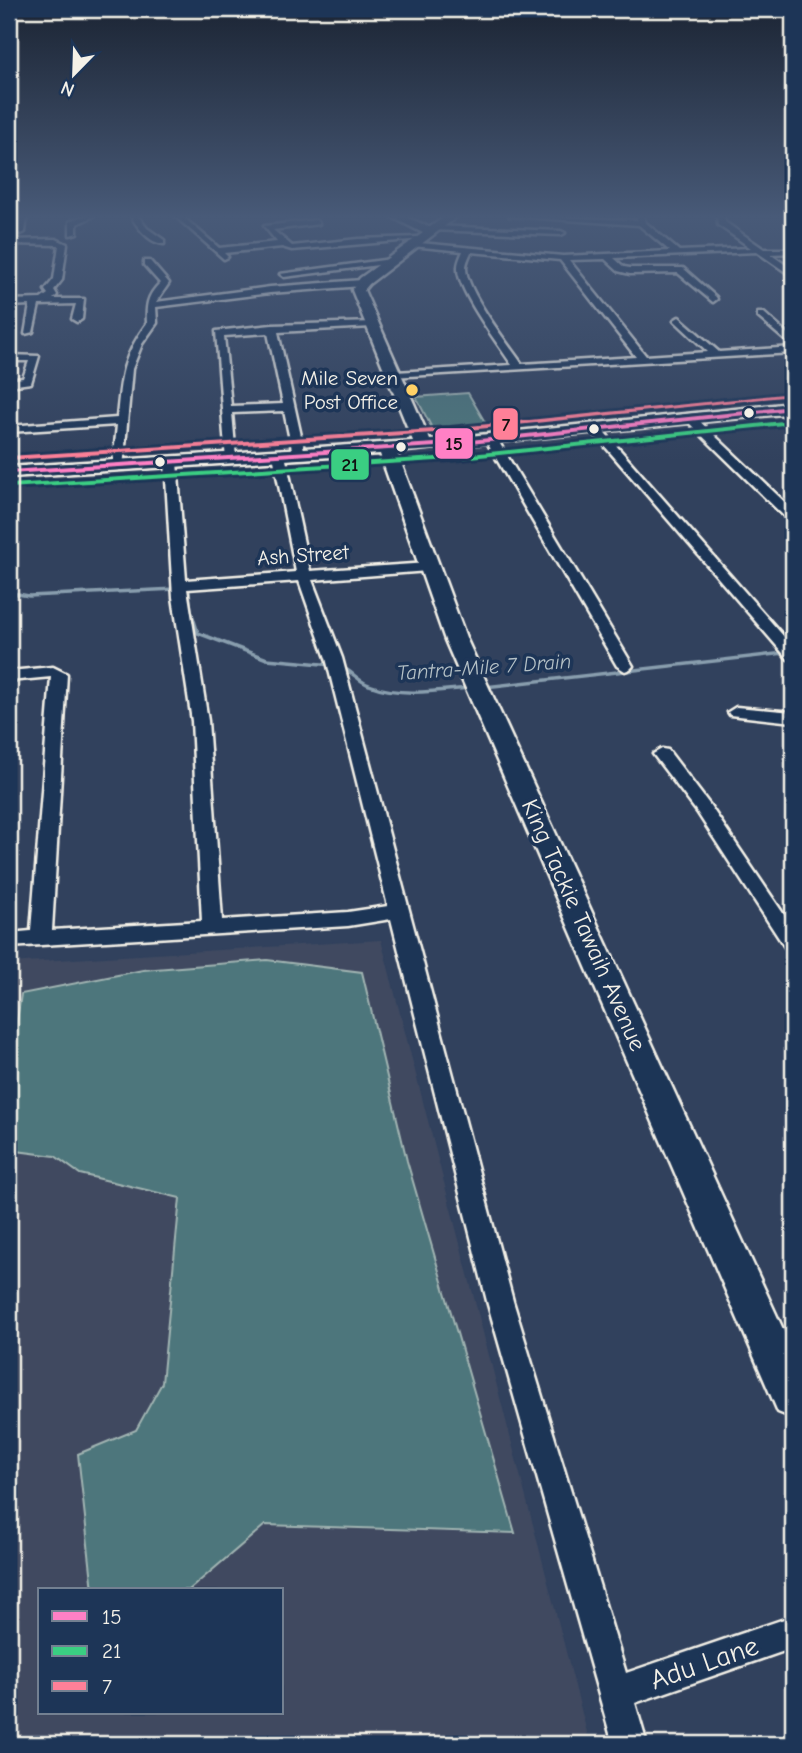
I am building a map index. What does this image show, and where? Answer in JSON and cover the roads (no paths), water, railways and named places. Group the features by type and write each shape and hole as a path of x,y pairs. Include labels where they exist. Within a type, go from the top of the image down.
{"street":[{"path":"28,332 39,302 47,298"},
{"path":"119,465 127,369 137,344 152,323 151,298"},
{"path":"150,305 208,298"},
{"path":"361,298 396,375 423,445"},
{"path":"475,298 519,368"},
{"path":"595,298 644,360"},
{"path":"9,303 81,301 77,319"},
{"path":"761,315 793,344"},
{"path":"680,320 717,355"},
{"path":"230,458 219,334 272,328 372,324"},
{"path":"272,328 299,454"},
{"path":"396,375 793,350"},
{"path":"9,358 35,358 27,381 9,383"},
{"path":"226,410 289,407"},
{"path":"9,472 387,448 690,418 789,412"},
{"path":"690,418 793,517"},
{"path":"9,429 123,421"},
{"path":"595,428 791,653"},
{"path":"491,439 559,559 625,666"},
{"name":"King Tackie Tawaih Avenue","path":"387,448 428,567 479,689 793,1396"},
{"path":"279,455 304,576 335,665 500,1301 630,1744"},
{"path":"172,462 181,590 200,721 212,926"},
{"name":"Ash Street","path":"181,590 304,576 428,567"},
{"path":"9,676 52,672 59,674 41,936"},
{"path":"736,712 793,717"},
{"path":"662,754 703,808 793,944"},
{"path":"9,940 348,919 399,911"},
{"name":"Adu Lane","path":"615,1693 793,1632"}],"waterway":[{"name":"Tantra-Mile 7 Drain","path":"9,551 12,593 29,596 176,589"},
{"name":"Tantra-Mile 7 Drain","path":"184,591 189,592 191,611 198,633 267,659 333,665"},
{"name":"Tantra-Mile 7 Drain","path":"485,687 793,652"},
{"name":"Tantra-Mile 7 Drain","path":"341,667 365,683 393,691 469,688"}],"place":[{"name":"Mile Seven Post Office","path":"412,390"}]}
